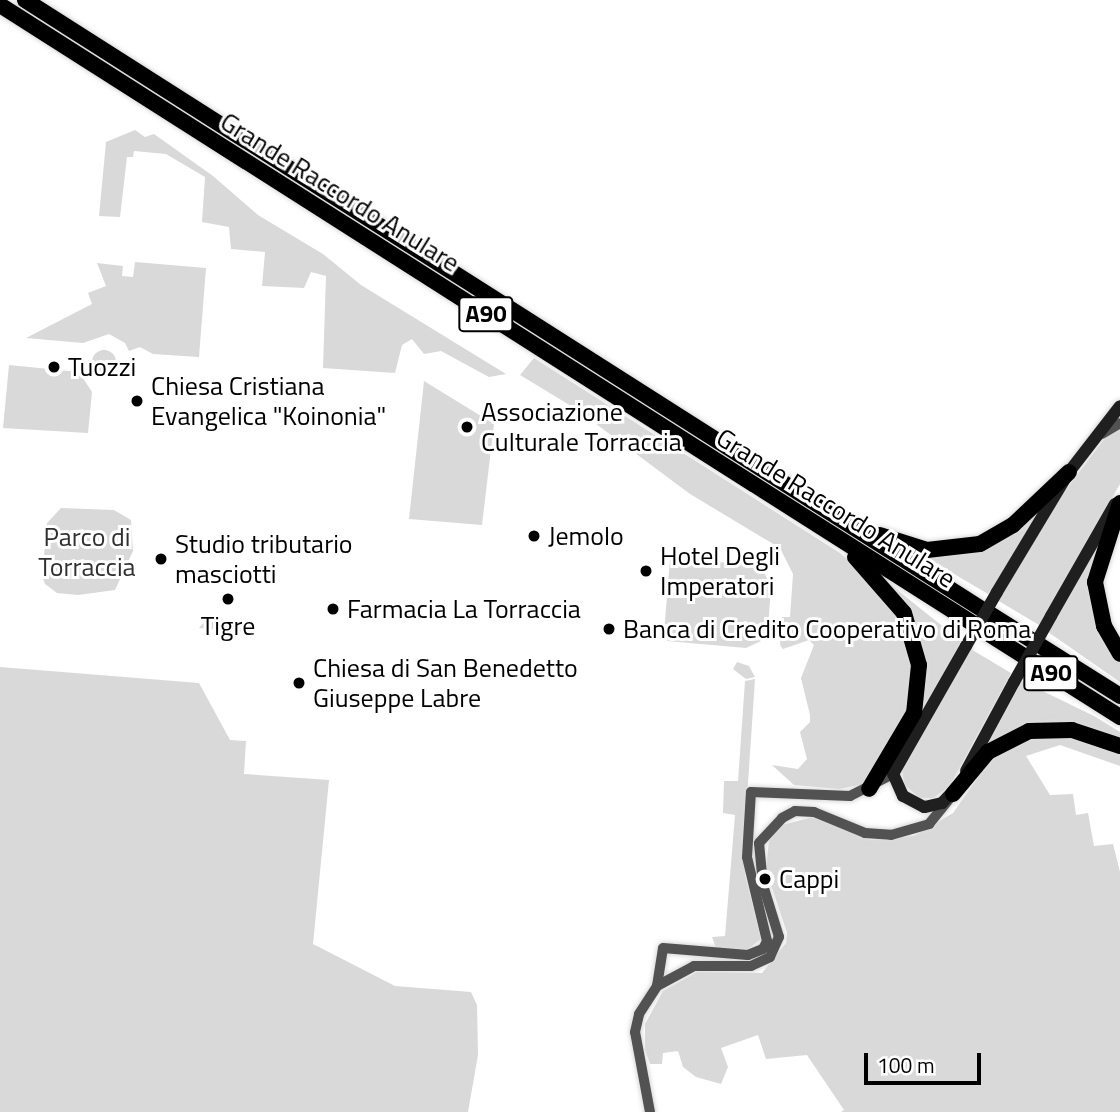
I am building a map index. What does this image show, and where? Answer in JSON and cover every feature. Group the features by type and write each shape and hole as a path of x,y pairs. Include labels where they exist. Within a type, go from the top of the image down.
{"highway":[{"name":"Grande Raccordo Anulare","path":"25,0 1120,696"},
{"name":"Grande Raccordo Anulare","path":"0,5 1120,717"},
{"path":"844,522 917,548 965,548 1013,525 1069,472"},
{"path":"1120,503 1095,582 1104,626 1120,654"},
{"path":"819,526 877,579 912,629 919,690 893,775"},
{"path":"869,789 905,730"},
{"path":"953,794 988,752 1029,731 1072,730 1120,746"}],"main road":[{"path":"1120,406 1069,472 893,775 902,796 921,806 936,806 953,794 1120,496"}],"street":[{"path":"1089,445 1120,423"},
{"path":"650,1112 635,1032 639,1014 657,986 663,954 747,955 763,949 768,930 747,857 751,792 850,796 893,775"},
{"path":"657,986 706,963 751,966 763,962 775,948 777,925 763,884 759,844 775,823 795,811 826,816 873,835 911,831 936,819 953,794"}],"green space":[{"path":"135,130 145,137 154,134 213,176 258,215 323,254 361,285 506,374 489,377 441,351 424,354 412,339 402,345 395,373 323,368 326,276 311,272 304,288 262,286 265,252 231,249 229,227 202,222 205,177 166,154 134,151 133,157 127,157 120,217 99,216 106,142"},
{"path":"135,262 206,268 199,357 153,354 140,347 129,351 125,343 109,334 83,343 26,338 92,304 88,293 106,286 97,263 123,266 122,276 133,277"},
{"path":"104,350 112,354 116,362 112,370 104,374 96,370 92,362 96,354"},
{"path":"534,358 840,553 867,575 901,620 913,664 911,705 865,784 839,789 794,785 772,765 798,769 807,759 800,732 810,722 810,715 801,678 814,645 809,640 783,649 780,645 782,617 790,617 793,574 780,548 690,494 576,409 520,375"},
{"path":"9,365 79,372 92,392 88,433 3,428"},
{"path":"424,381 494,424 482,525 409,519"},
{"path":"1120,425 1120,484 1039,625 997,600 1059,499 1111,430"},
{"path":"1048,499 988,594 917,552 952,553"},
{"name":"Parco di Torraccia","path":"61,508 114,510 131,520 133,551 115,590 78,595 57,593 45,584 42,576 47,523"},
{"path":"1099,541 1092,570 1120,659 1120,682 1048,632"},
{"path":"670,559 748,564 763,571 771,586 768,629 761,641 746,648 667,641 664,633"},
{"path":"891,585 961,641 921,715 922,702"},
{"path":"206,620 255,623 254,633 199,628"},
{"path":"969,648 1011,673 949,787 933,798 919,798 904,784 902,768"},
{"path":"737,662 749,666 755,677 746,679 733,669"},
{"path":"0,667 199,683 230,740 246,741 244,774 329,780 313,944 395,986 471,992 477,1005 478,1055 468,1112 0,1112"},
{"path":"755,679 744,843 745,875 761,939 747,950 716,948 712,937 725,936 735,815 723,813 724,781 738,781 745,681"},
{"path":"1020,680 1094,716 1120,732 1120,739 1066,723 978,757"},
{"path":"1042,732 1120,748 1120,766 1060,745 1026,756 1050,795 1073,794 1076,815 1088,813 1094,846 1113,844 1120,872 1120,1112 841,1112 844,1110 807,1055 766,1059 758,1035 721,1048 728,1067 721,1084 696,1077 683,1067 678,1051 663,1053 662,1064 650,1064 645,1050 645,1024 663,991 697,972 762,973 786,943 787,933 766,870 769,840 782,825 813,817 871,840 914,836 953,813 996,752"}],"place":[{"name":"Tuozzi","path":"54,367"},
{"name":"Chiesa Cristiana Evangelica \"Koinonia\"","path":"137,401"},
{"name":"Associazione Culturale Torraccia","path":"467,427"},
{"name":"Jemolo","path":"534,536"},
{"name":"Studio tributario masciotti","path":"161,559"},
{"name":"Hotel Degli Imperatori","path":"646,571"},
{"name":"Tigre","path":"228,599"},
{"name":"Farmacia La Torraccia","path":"333,609"},
{"name":"Banca di Credito Cooperativo di Roma","path":"609,629"},
{"name":"Chiesa di San Benedetto Giuseppe Labre","path":"299,683"},
{"name":"Cappi","path":"765,879"}]}
